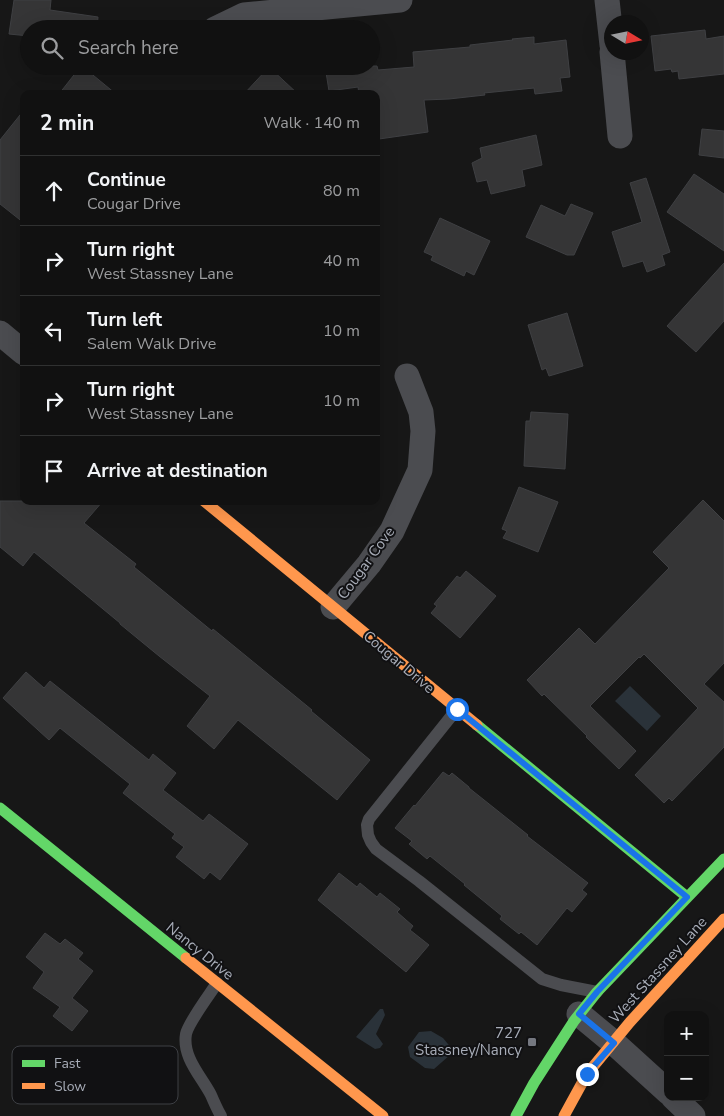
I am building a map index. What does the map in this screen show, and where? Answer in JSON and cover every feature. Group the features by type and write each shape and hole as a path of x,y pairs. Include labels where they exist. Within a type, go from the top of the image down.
{"street":[{"path":"235,20 244,16 400,0"},
{"path":"607,0 609,15"},
{"path":"613,60 620,136"},
{"path":"0,333 20,350"},
{"name":"Cougar Cove","path":"333,607 369,564 392,531 420,470 423,431 421,412 407,376"},
{"name":"Cougar Drive","path":"209,505 687,897"},
{"name":"Nancy Drive","path":"0,808 383,1116"},
{"name":"West Stassney Lane","path":"516,1116 548,1060 579,1014 597,992 724,859"},
{"name":"West Stassney Lane","path":"564,1116 587,1074 630,1022 724,918"},
{"path":"579,1014 664,1088"},
{"path":"677,1101 693,1116"}],"lane":[{"path":"457,709 368,819 368,835 371,842 376,849 542,979 560,985 597,992"},
{"path":"217,984 190,1025 186,1033 186,1045 188,1056 221,1116"}],"shaded area":[{"path":"630,686 661,716 647,731 615,701"},
{"path":"380,1009 383,1009 385,1015 376,1034 383,1044 380,1048 375,1049 356,1037"},
{"path":"431,1031 443,1038 453,1050 434,1069 425,1068 410,1057 408,1047 419,1032"}],"building":[{"path":"14,0 51,0 50,10 98,17 98,20 20,20 20,35 9,34"},
{"path":"705,30 706,39 724,36 724,74 679,79 678,71 672,72 671,69 655,71 651,36"},
{"path":"534,37 534,44 566,40 570,77 560,78 562,91 535,94 534,88 449,99 424,100 428,132 380,139 380,90 358,90 358,87 329,90 326,75 380,75 380,70 414,67 413,52 470,47 470,45"},
{"path":"74,75 93,75 111,90 62,90"},
{"path":"262,75 278,75 294,90 248,90"},
{"path":"20,115 20,220 0,204 0,140"},
{"path":"702,129 724,131 724,158 699,155"},
{"path":"536,135 542,165 522,170 525,186 491,194 487,180 477,182 472,163 482,158 480,148"},
{"path":"694,174 724,194 724,251 667,212"},
{"path":"646,178 670,252 662,255 665,265 647,272 643,261 623,267 612,232 642,222 630,183"},
{"path":"571,204 593,213 574,255 567,255 526,237 541,205 565,216"},
{"path":"440,218 490,241 474,275 466,271 464,276 431,260 433,256 424,252"},
{"path":"724,263 724,321 696,352 667,326"},
{"path":"567,313 583,366 549,376 546,368 542,370 528,325"},
{"path":"531,412 568,414 565,469 524,466 526,421 530,421"},
{"path":"519,487 558,502 538,552 503,538 507,531 502,529"},
{"path":"703,500 724,521 724,663 704,684 724,702 724,747 672,801 669,798 664,803 635,775 698,708 644,654 590,706 636,751 619,769 544,694 542,696 527,680 579,628 595,644 669,568 653,552"},
{"path":"0,501 20,501 20,505 100,505 84,523 136,564 134,567 212,631 213,629 370,760 337,800 238,720 214,749 187,726 210,696 34,552 23,566 0,547"},
{"path":"466,571 496,596 460,638 431,613 437,606 434,604 457,576 460,578"},
{"path":"26,672 44,688 50,681 149,760 153,754 176,773 163,790 203,821 209,814 248,844 220,880 210,872 204,879 176,857 184,847 172,838 175,834 123,793 130,784 60,728 49,740 3,698"},
{"path":"443,772 449,776 452,773 527,836 588,883 582,890 587,894 572,912 567,908 537,945 500,919 502,916 430,856 427,859 409,844 412,841 395,828"},
{"path":"339,873 357,887 360,883 377,897 380,893 400,909 397,912 413,926 410,930 429,945 406,972 318,900"},
{"path":"45,933 60,944 65,939 83,953 78,959 93,971 72,998 88,1011 72,1031 53,1016 60,1007 33,988 44,972 26,957"}],"traffic: fast":[{"path":"477,725 687,897"},
{"path":"0,808 186,958"},
{"path":"516,1116 534,1083 574,1021 597,992 724,859"}],"traffic: slow":[{"path":"209,505 477,725"},
{"path":"564,1116 587,1074 630,1022 724,919"},
{"path":"186,958 383,1116"}],"place":[{"name":"727 Stassney/Nancy","path":"532,1042"}],"route":[{"path":"457,709 687,897 597,992 579,1014 614,1043 587,1074"}]}
